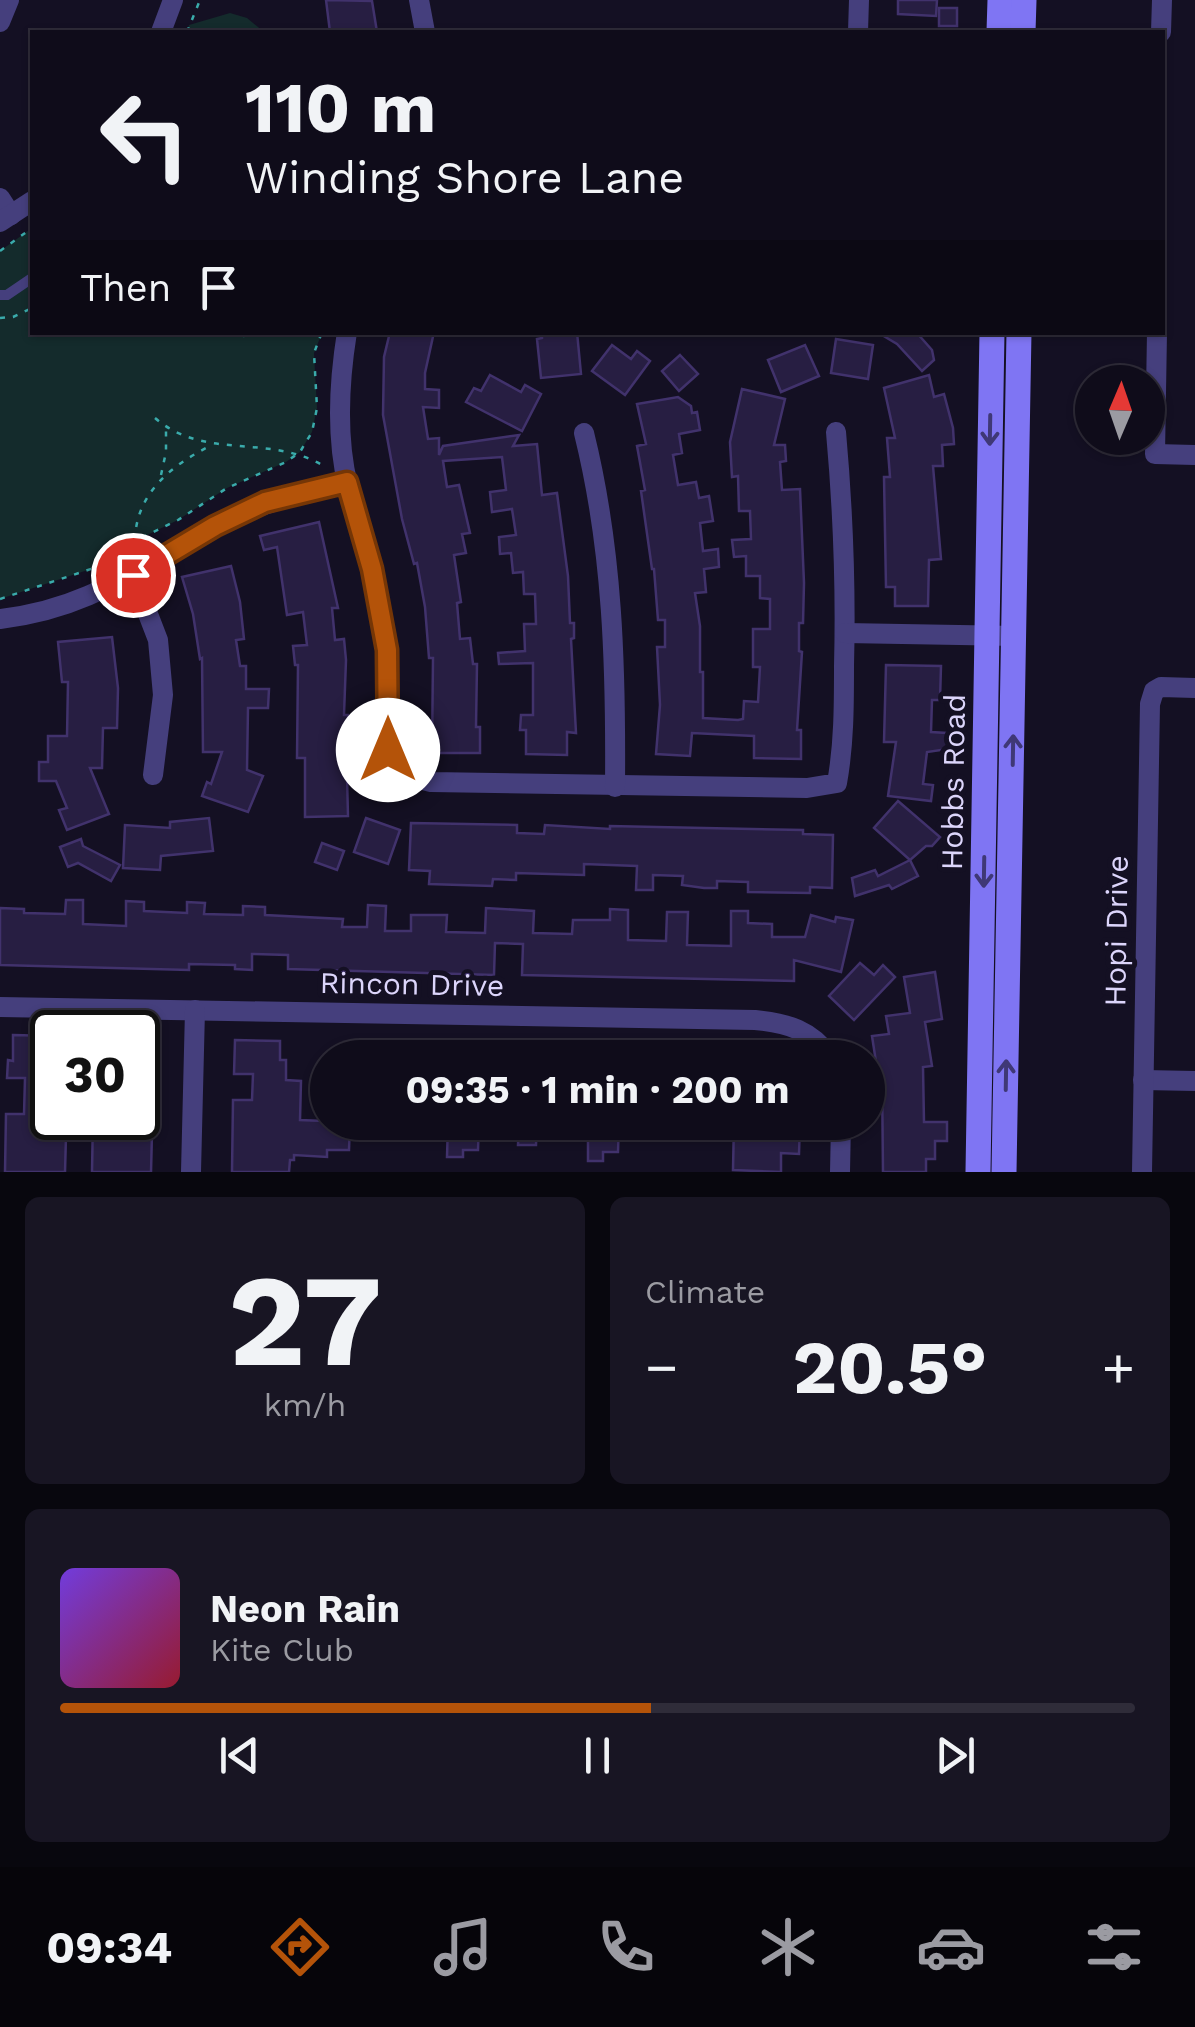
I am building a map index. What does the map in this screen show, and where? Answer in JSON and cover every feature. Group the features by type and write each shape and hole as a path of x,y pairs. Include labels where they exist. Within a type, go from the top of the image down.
{"street":[{"path":"0,22 9,0"},
{"path":"161,30 174,0"},
{"path":"418,0 426,30"},
{"path":"858,0 858,30"},
{"path":"999,30 1000,0"},
{"path":"1024,0 1024,30"},
{"path":"1162,0 1162,30"},
{"path":"4,212 30,202"},
{"path":"347,335 340,377 347,482 372,569 387,650 388,750 397,773 430,782 807,788 836,783 843,748 845,633 843,508 836,432"},
{"name":"Hobbs Road","path":"978,1172 992,335"},
{"name":"Hobbs Road","path":"1004,1172 1019,335"},
{"path":"1157,335 1155,454 1195,455"},
{"path":"991,392 1018,392"},
{"path":"584,434 597,486 614,620 615,787"},
{"path":"0,618 37,614 102,592 215,526 265,502 347,482"},
{"path":"133,575 158,640 162,695 153,775"},
{"path":"845,633 1016,636"},
{"name":"Hopi Drive","path":"1142,1172 1150,704 1154,691 1161,687 1195,688"},
{"name":"Rincon Drive","path":"0,1007 756,1020 779,1022 810,1040"},
{"path":"192,1172 194,1010"},
{"path":"1143,1080 1195,1082"},
{"path":"840,1172 841,1140"}],"lane":[{"path":"0,295 7,295 30,279"}],"path":[{"path":"188,30 200,0"},
{"path":"0,250 30,229"},
{"path":"0,318 14,317 30,309"},
{"path":"245,335 246,340"},
{"path":"0,599 98,567 227,488 299,453 312,432 317,408 314,353 321,335"},
{"path":"155,418 166,428 197,442 299,453 347,482"},
{"path":"135,541 139,514 161,477 166,428"},
{"path":"161,477 213,445"}],"green space":[{"path":"230,13 247,18 262,30 188,30 189,25"},
{"path":"30,229 30,335 321,335 314,353 317,408 312,432 300,452 227,488 97,567 0,599 0,251"}],"building":[{"path":"326,0 372,1 377,30 330,30"},
{"path":"898,0 937,0 936,16 898,14"},
{"path":"939,8 957,8 957,26 939,26"},
{"path":"389,335 433,335 425,389 439,390 439,408 423,407 428,439 439,438 439,455 443,446 519,435 513,446 537,444 542,495 557,493 570,623 574,623 571,639 576,733 567,732 567,755 526,754 526,730 520,730 521,715 533,715 533,663 499,664 498,653 525,651 524,624 536,624 535,594 524,594 523,572 513,573 511,553 500,554 499,537 516,535 512,509 492,512 490,492 506,490 502,457 443,461 447,487 459,485 470,533 462,534 466,553 454,555 461,602 457,603 460,639 470,638 473,664 477,664 476,727 480,727 480,753 432,753 433,658 429,658 417,563 414,564 402,519 383,415 384,357"},
{"path":"577,335 581,374 541,378 537,339"},
{"path":"882,335 919,335 932,350 934,360 922,371 897,344"},
{"path":"836,339 873,345 868,379 831,373"},
{"path":"612,345 631,359 637,351 650,361 625,395 592,371"},
{"path":"805,345 819,376 781,392 768,360"},
{"path":"680,355 698,374 679,391 662,371"},
{"path":"490,375 521,392 525,385 541,394 522,431 466,402 474,388 481,391"},
{"path":"929,375 934,397 944,394 953,428 954,444 942,445 943,466 933,466 941,559 929,560 928,606 895,606 895,587 886,587 884,477 890,477 887,438 895,438 884,388"},
{"path":"742,389 785,399 774,445 785,445 786,461 780,462 782,490 800,489 804,583 803,623 799,623 802,652 797,730 801,730 801,759 754,758 754,736 692,733 690,756 656,754 660,705 657,647 665,647 665,620 658,620 641,491 645,490 637,446 646,444 637,404 678,397 691,406 692,413 697,412 700,430 679,434 682,453 673,455 678,485 696,482 699,498 709,496 713,521 700,523 703,551 718,549 719,567 704,569 706,592 695,593 703,718 738,720 743,719 744,701 758,702 760,667 753,667 753,629 770,629 770,599 760,598 760,576 746,576 746,556 734,557 732,540 751,539 750,511 739,511 738,476 732,477 730,442"},
{"path":"319,522 338,608 332,608 335,640 344,639 344,715 348,715 348,736 344,736 344,776 348,816 305,817 305,758 297,758 298,665 293,646 307,645 303,612 287,615 277,547 264,550 260,536"},
{"path":"231,566 240,602 244,639 236,640 240,666 246,666 246,689 269,689 268,708 248,708 247,770 263,776 248,812 202,796 207,782 211,784 222,752 203,752 202,658 182,577"},
{"path":"112,637 118,688 117,728 103,728 102,768 90,768 109,814 67,830 59,810 67,808 56,781 39,781 39,762 48,762 48,736 67,736 68,682 62,682 58,642"},
{"path":"886,665 941,666 940,700 932,700 931,732 947,733 948,749 927,752 923,784 933,785 931,801 888,796 896,742 884,742"},
{"path":"898,801 940,837 910,860 874,828"},
{"path":"209,818 213,851 161,856 160,870 123,868 125,825 170,828 170,822"},
{"path":"366,818 400,830 388,864 354,852"},
{"path":"411,823 517,825 517,833 544,834 545,825 803,830 803,834 833,835 832,888 810,887 810,893 748,892 748,882 717,881 717,888 704,888 682,885 683,876 653,875 653,890 636,890 637,866 584,864 584,875 516,873 516,880 493,879 492,886 429,884 430,871 409,870"},
{"path":"81,839 83,846 120,865 111,881 78,863 68,867 60,847"},
{"path":"322,843 344,851 337,870 315,862"},
{"path":"910,860 918,876 892,889 889,885 855,896 852,878 875,870 878,876"},
{"path":"66,900 83,900 83,924 126,926 126,901 144,902 144,911 187,913 187,902 205,903 204,914 243,915 243,906 265,907 265,915 343,919 342,927 367,927 368,905 386,906 385,931 411,931 411,915 447,915 446,932 485,933 486,908 534,911 533,933 572,934 573,920 610,920 610,909 628,910 628,940 666,941 667,912 688,912 687,945 731,946 731,911 748,911 748,923 772,924 772,937 805,937 811,915 835,922 836,917 853,920 841,972 794,960 794,981 522,975 523,944 495,943 494,975 288,969 288,955 252,954 252,970 235,969 235,965 189,964 189,970 0,965 0,908 65,914"},
{"path":"860,963 874,975 883,965 895,977 854,1020 829,996"},
{"path":"935,972 942,1019 925,1022 932,1066 923,1067 924,1122 947,1122 947,1141 935,1141 935,1159 926,1159 926,1172 883,1172 885,1040 873,1040 872,1036 889,1034 886,1016 910,1013 904,977"},
{"path":"13,1035 30,1035 30,1140 66,1140 65,1172 5,1172 6,1114 24,1114 25,1078 7,1078 8,1060 13,1061"},
{"path":"235,1040 280,1041 280,1060 286,1060 286,1080 301,1081 300,1120 310,1120 310,1140 349,1140 349,1150 327,1150 327,1157 294,1155 289,1172 232,1172 233,1100 252,1100 253,1074 234,1074"},
{"path":"93,1140 152,1140 151,1172 92,1172"},
{"path":"447,1140 478,1140 478,1150 463,1150 463,1157 447,1157"},
{"path":"518,1140 536,1140 536,1145 518,1145"},
{"path":"588,1140 618,1140 618,1152 603,1152 603,1161 588,1161"},
{"path":"734,1140 799,1140 799,1154 781,1153 781,1172 733,1170"}],"route":[{"path":"133,575 215,526 265,502 347,482 372,569 387,650 388,750"}]}
